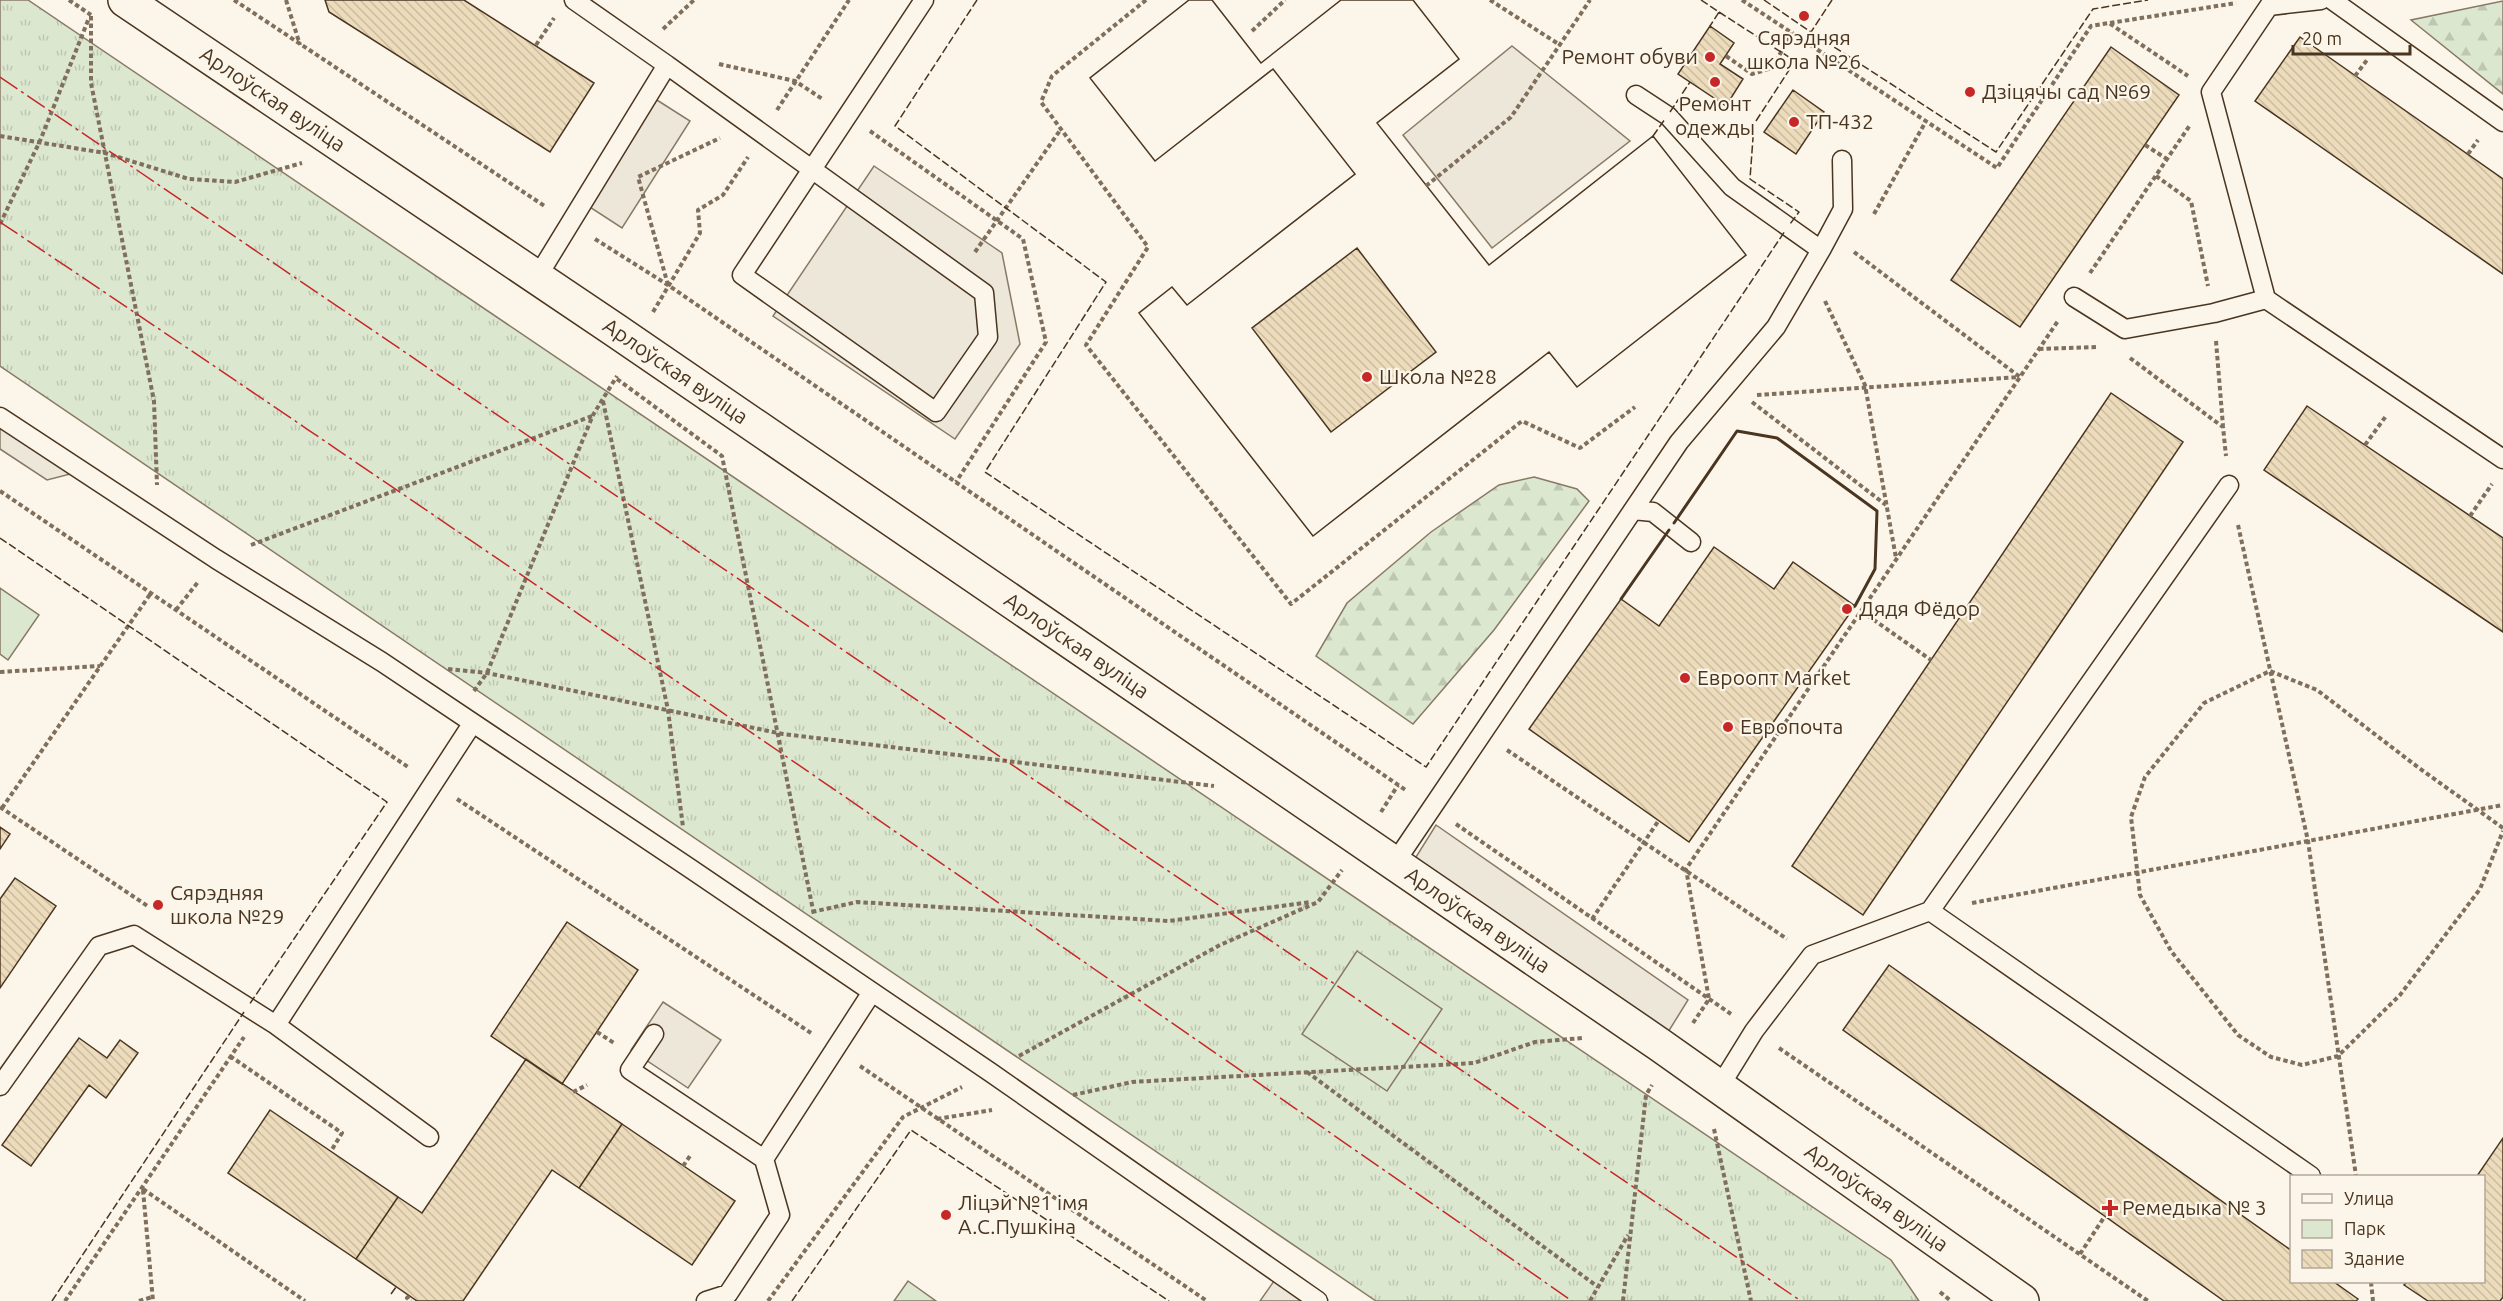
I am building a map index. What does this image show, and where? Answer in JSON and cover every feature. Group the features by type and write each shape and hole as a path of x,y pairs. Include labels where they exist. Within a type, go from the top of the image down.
{"street":[{"name":"Арлоўская вуліца","path":"110,4 615,330 1720,1086 2022,1301"}],"lane":[{"path":"574,0 749,124 811,171 984,293 988,337 936,412 742,274 811,171 924,0"},
{"path":"2322,0 2269,6 2211,92 2265,299 2503,459"},
{"path":"2332,0 2503,122"},
{"path":"536,279 667,65"},
{"path":"1636,95 1668,116 1732,187 1821,250"},
{"path":"1394,864 1679,442 1776,327 1843,209 1842,160"},
{"path":"2074,297 2125,329 2214,313 2265,299"},
{"path":"0,417 216,559 382,662 990,1072 1318,1301"},
{"path":"1720,1086 1754,1031 1812,955 1930,911 2229,485"},
{"path":"1633,510 1653,512 1691,542"},
{"path":"276,1025 434,784 465,719"},
{"path":"1930,911 2310,1175"},
{"path":"0,1086 99,946 134,935 276,1025 429,1137"},
{"path":"764,1159 872,992"},
{"path":"654,1034 630,1070 764,1159 780,1215 728,1294 706,1301"}],"path":[{"path":"234,0 570,223 668,285 2148,1301"},
{"path":"286,0 300,45"},
{"path":"642,47 694,0"},
{"path":"1146,0 1052,76 1041,102 1148,247 1086,345 1291,604 1522,421 1580,448 1635,407"},
{"path":"1252,31 1285,0"},
{"path":"1490,0 1560,45"},
{"path":"1426,186 1511,117 1590,0"},
{"path":"1742,0 1997,168 2091,26 2246,2"},
{"path":"0,224 40,141 91,15 110,4"},
{"path":"91,15 91,83 154,401 159,522"},
{"path":"536,45 555,15"},
{"path":"1709,999 1686,869 2211,92 2109,23"},
{"path":"1726,56 1752,74 1772,68 1792,33"},
{"path":"2355,76 2371,54"},
{"path":"668,285 638,177 776,111"},
{"path":"1870,221 1926,121"},
{"path":"959,275 1061,129"},
{"path":"2468,154 2482,135"},
{"path":"0,136 105,153 189,179 234,182 303,163"},
{"path":"2145,145 2167,159"},
{"path":"1859,242 1853,252 2020,377"},
{"path":"1823,295 1866,389 1896,558"},
{"path":"2039,349 2104,347"},
{"path":"2124,353 2223,427 2229,485 2308,841 2356,1175"},
{"path":"1755,395 2020,377"},
{"path":"616,378 722,456 813,912 834,966"},
{"path":"1744,396 1887,505"},
{"path":"465,719 487,673 592,415 603,401 668,710 683,830"},
{"path":"2365,444 2389,411"},
{"path":"176,610 216,559 592,415"},
{"path":"2470,516 2492,483"},
{"path":"0,491 434,784 835,1049 1207,1301"},
{"path":"151,593 1,808 158,913"},
{"path":"1861,610 1931,660"},
{"path":"0,672 100,666"},
{"path":"440,668 487,673 776,732 1218,786"},
{"path":"2270,671 2318,690 2503,829 2480,889 2400,995 2338,1056 2302,1065 2271,1057 2238,1035 2171,951 2140,895 2132,817 2145,777 2204,703 2270,671"},
{"path":"1482,733 1812,955"},
{"path":"1930,911 2503,805"},
{"path":"1592,919 1659,820"},
{"path":"1009,1062 1221,945 1318,902 1342,870 1332,864"},
{"path":"751,910 813,912 857,902 1170,921 1318,902"},
{"path":"597,1032 615,1044"},
{"path":"937,1119 1035,1104 1132,1082 1473,1063 1535,1042 1580,1037 1589,1043"},
{"path":"230,1056 342,1133 331,1151"},
{"path":"768,1301 903,1117 990,1072"},
{"path":"1307,1072 1598,1287"},
{"path":"1623,1301 1646,1095 1653,1084 1644,1078"},
{"path":"573,1092 587,1086"},
{"path":"1714,1127 1751,1301"},
{"path":"683,1166 690,1156"},
{"path":"139,1301 152,1299 143,1189 305,1301"},
{"path":"2080,1254 2105,1216"},
{"path":"1590,1301 1630,1232"},
{"path":"2370,1283 2373,1301"},
{"path":"409,1296 407,1298 411,1301"}],"green space":[{"path":"0,0 28,0 1891,1260 1919,1301 1376,1301 0,366"},
{"path":"2503,1 2503,94 2411,20"},
{"path":"1534,477 1577,489 1589,501 1494,630 1413,724 1316,656 1347,603 1431,532 1499,485"},
{"path":"0,588 39,615 8,660 0,654"},
{"path":"1357,951 1442,1009 1387,1091 1302,1034"},
{"path":"908,1281 936,1301 894,1301"}],"shaded area":[{"path":"1512,46 1630,141 1492,248 1403,135"},
{"path":"649,95 690,121 622,228 582,202"},
{"path":"874,166 1002,253 1020,344 955,439 773,316"},
{"path":"0,417 82,471 47,480 0,449"},
{"path":"1436,825 1688,1000 1660,1045 1406,873"},
{"path":"663,1002 721,1040 688,1088 631,1050"},
{"path":"1279,1274 1318,1301 1260,1301"}],"building":[{"path":"325,0 464,0 594,83 550,152 329,12"},
{"path":"1189,0 1212,0 1261,63 1341,0 1413,0 1459,59 1377,123 1489,265 1653,136 1746,255 1577,387 1549,352 1313,536 1139,313 1172,287 1187,305 1355,174 1273,69 1155,161 1090,78","holes":["1357,248 1436,352 1331,432 1252,328"]},
{"path":"1189,0 1212,0 1261,63 1341,0 1413,0 1459,59 1377,123 1489,265 1653,136 1746,255 1577,387 1549,352 1313,536 1139,313 1172,287 1187,305 1355,174 1273,69 1155,161 1090,78"},
{"path":"1710,26 1734,43 1720,64 1743,79 1726,106 1678,74"},
{"path":"2300,37 2503,179 2503,274 2255,101"},
{"path":"2111,47 2179,95 2020,327 1951,280"},
{"name":"ТП-432","path":"1793,90 1824,112 1796,154 1764,132"},
{"path":"2111,393 2183,442 1863,915 1792,866"},
{"path":"2307,406 2503,538 2503,632 2264,470"},
{"name":"Евроопт Market","path":"1714,547 1774,589 1793,562 1855,606 1689,842 1529,729 1621,599 1659,626"},
{"path":"0,827 10,834 0,849"},
{"path":"15,878 56,906 0,988 0,899"},
{"path":"567,922 638,970 562,1084 491,1036"},
{"path":"1889,965 2290,1250 2290,1283 2335,1283 2358,1299 2356,1301 2224,1301 1843,1030"},
{"path":"79,1038 107,1058 120,1040 138,1053 106,1098 89,1085 31,1166 2,1145"},
{"path":"526,1059 622,1124 579,1188 552,1170 463,1301 417,1301 356,1259 398,1197 422,1213"},
{"path":"270,1110 398,1197 356,1259 228,1173"},
{"path":"622,1124 735,1201 692,1265 579,1188"},
{"path":"2503,1138 2503,1297 2500,1301 2428,1301 2404,1285 2406,1283 2485,1283 2485,1175 2478,1175"}],"fence":[{"path":"977,0 895,126 1106,282 985,472 1426,767 1785,231"},
{"path":"1701,0 1719,12 1710,26"},
{"path":"1764,0 1811,32"},
{"path":"1832,0 1811,32 1996,152 2093,9 2148,0"},
{"path":"1719,12 1795,61 1754,124 1750,179 1799,212 1790,224"},
{"path":"1670,112 1690,82"},
{"path":"1653,136 1665,119"},
{"path":"0,538 387,802 249,1005"},
{"path":"52,1301 244,1012"},
{"path":"792,1301 911,1130 1169,1301"},
{"path":"391,1294 396,1287"}],"wall":[{"path":"1674,523 1737,431 1777,438 1877,511 1875,569 1855,606"},
{"path":"1621,599 1669,530"}],"power":[{"path":"0,77 1801,1301"},
{"path":"0,222 789,758 1572,1301"}],"place":[{"name":"Сярэдняя школа №26","path":"1804,16"},
{"name":"Ремонт обуви","path":"1710,57"},
{"name":"Ремонт одежды","path":"1715,82"},
{"name":"Дзіцячы сад №69","path":"1970,92"},
{"name":"ТП-432","path":"1794,122"},
{"name":"Школа №28","path":"1367,377"},
{"name":"Дядя Фёдор","path":"1847,609"},
{"name":"Евроопт Market","path":"1685,678"},
{"name":"Европочта","path":"1728,727"},
{"name":"Сярэдняя школа №29","path":"158,905"},
{"name":"Ремедыка № 3","path":"2110,1208"},
{"name":"Ліцэй №1 імя А.С.Пушкіна","path":"946,1215"}]}
